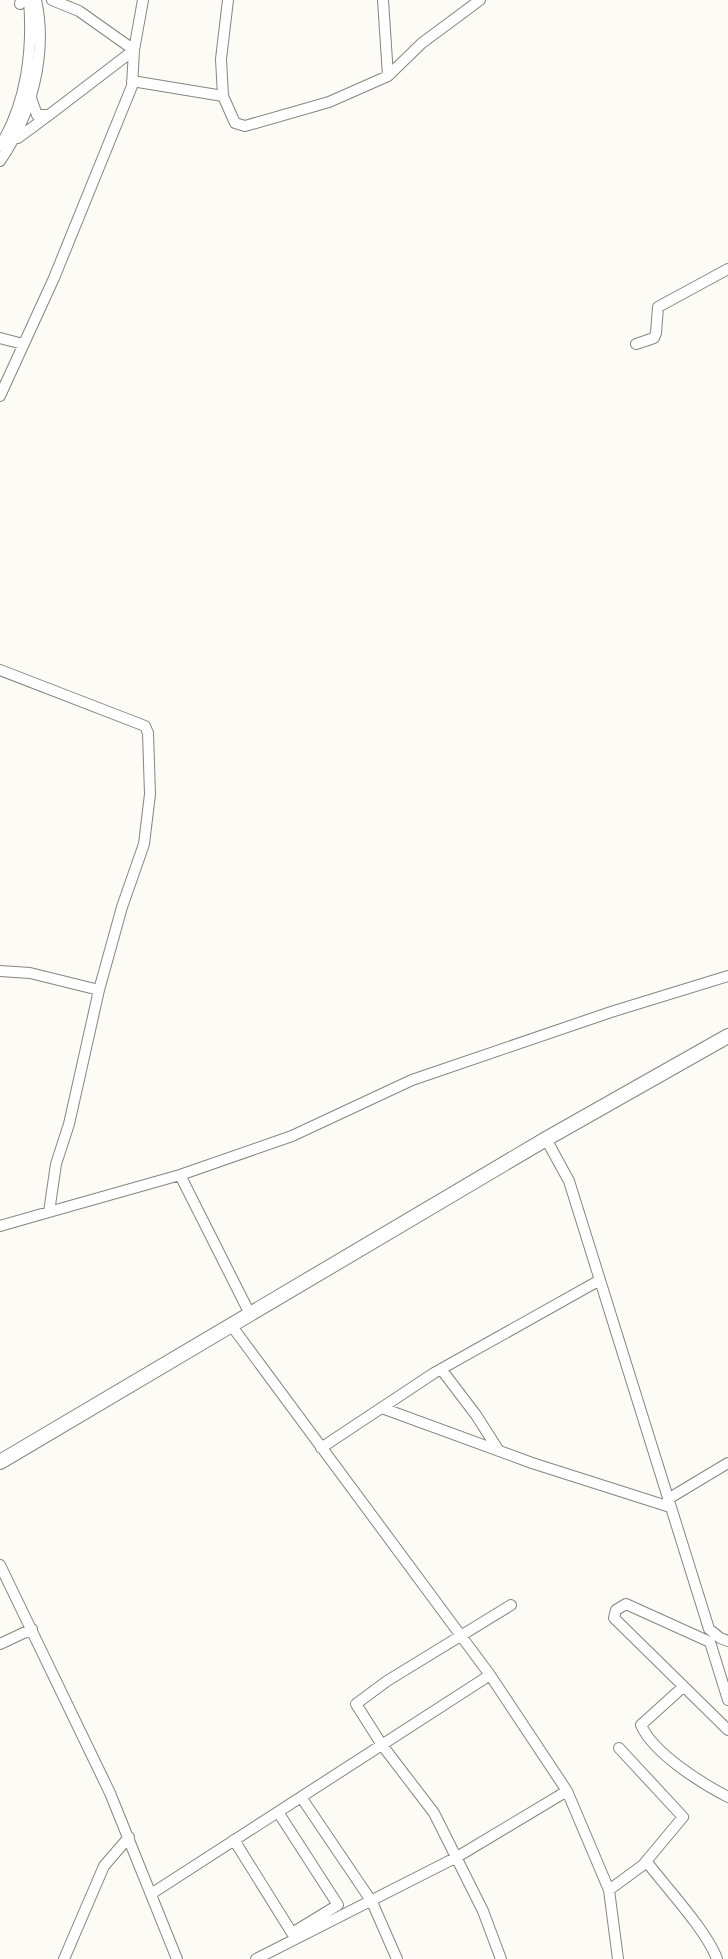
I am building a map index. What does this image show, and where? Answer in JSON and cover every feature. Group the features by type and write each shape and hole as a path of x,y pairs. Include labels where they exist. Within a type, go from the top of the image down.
{"main road":[{"path":"0,1462 546,1139 728,1036"}],"street":[{"path":"0,171 23,123 37,72 39,33 36,0"},
{"path":"52,0 79,11 134,50"},
{"path":"0,396 54,278 132,86 134,50 144,0"},
{"path":"228,0 221,59 223,96 233,119 237,125 242,126 329,102 388,76 422,43 480,0"},
{"path":"383,0 388,76"},
{"path":"0,146 19,108 30,35 23,1"},
{"path":"0,161 14,140 134,50"},
{"path":"132,80 223,96"},
{"path":"30,96 37,115 49,115"},
{"path":"636,344 654,338 658,307 728,269"},
{"path":"0,338 23,344"},
{"path":"0,670 145,726 148,733 150,794 144,844 122,907 99,990 69,1124 56,1164 49,1212"},
{"path":"0,971 30,973 99,990"},
{"path":"0,1226 180,1175 292,1136 412,1080 611,1012 728,976"},
{"path":"546,1139 569,1181 709,1629 728,1641"},
{"path":"180,1175 250,1314"},
{"path":"321,1448 441,1369 600,1280"},
{"path":"231,1325 490,1675 567,1791 609,1890 618,1959"},
{"path":"441,1369 499,1451"},
{"path":"382,1408 612,1490 669,1503 728,1463"},
{"path":"0,1565 129,1837 177,1959"},
{"path":"728,1700 710,1642 626,1604 616,1610 614,1618 728,1730"},
{"path":"502,1959 483,1911 434,1813 382,1745 356,1704 387,1681 511,1605"},
{"path":"0,1644 32,1629"},
{"path":"151,1894 490,1675"},
{"path":"683,1687 641,1725 645,1734 688,1774 728,1797"},
{"path":"609,1890 646,1861 683,1817 619,1748"},
{"path":"256,1959 457,1857 567,1791"},
{"path":"301,1797 372,1902 397,1959"},
{"path":"234,1840 292,1933 338,1905 278,1812"},
{"path":"64,1959 104,1866 129,1837"},
{"path":"646,1861 706,1939 717,1959"}]}
